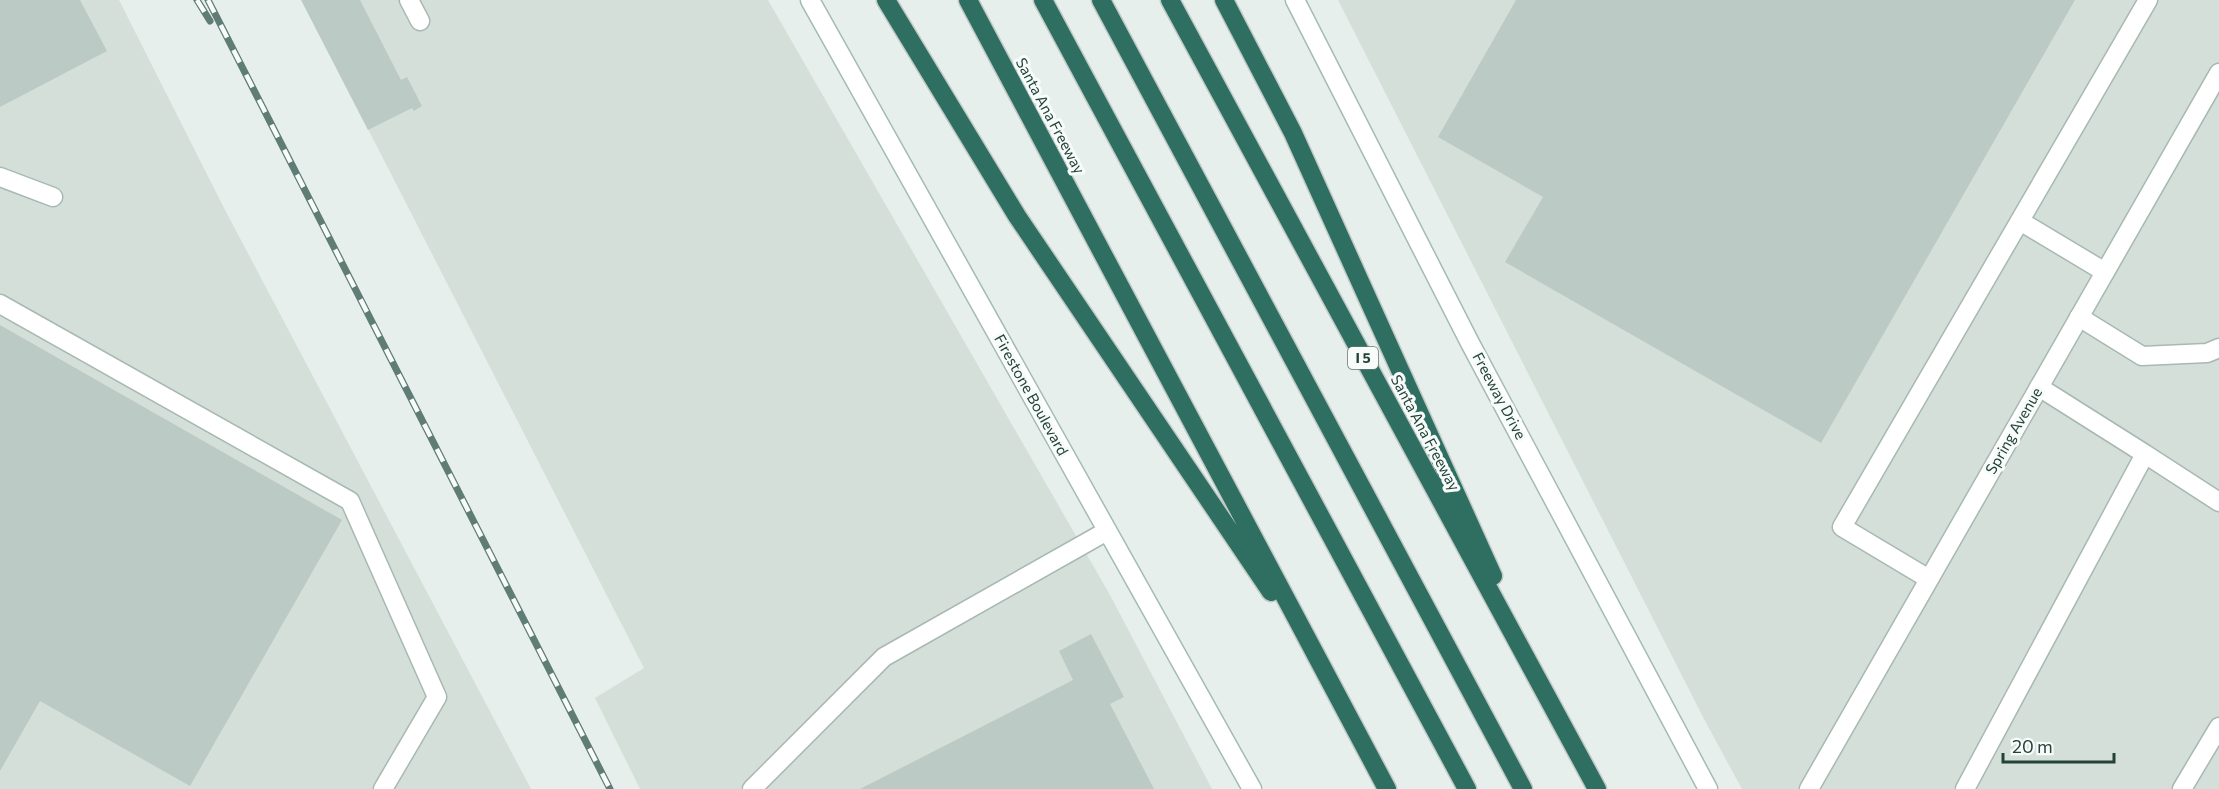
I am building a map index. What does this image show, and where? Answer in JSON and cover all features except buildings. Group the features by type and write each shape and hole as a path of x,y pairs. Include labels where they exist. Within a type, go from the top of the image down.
{"highway":[{"path":"886,0 1017,216 1325,672"},
{"name":"Santa Ana Freeway","path":"968,0 1387,789"},
{"path":"1043,0 1467,789"},
{"path":"1101,0 1523,789"},
{"name":"Santa Ana Freeway","path":"1170,0 1597,789"},
{"path":"1224,0 1293,133 1557,717"}],"street":[{"path":"409,0 420,21"},
{"name":"Firestone Boulevard","path":"810,0 1252,789"},
{"name":"Freeway Drive","path":"1295,0 1470,343 1708,789"},
{"path":"1929,579 1842,527 2148,0"},
{"name":"Spring Avenue","path":"1809,789 2219,73"},
{"path":"0,177 53,196"},
{"path":"2020,221 2105,272"},
{"path":"0,304 350,501 437,697 383,789"},
{"path":"2079,317 2142,356 2207,354 2219,348"},
{"path":"2039,387 2219,502"},
{"path":"1965,789 2145,454"},
{"path":"752,789 884,657 1107,531"},
{"path":"2182,789 2219,728"}],"shaded area":[{"path":"0,0 119,0 224,208 531,789 0,789"},
{"path":"302,0 768,0 1110,595 1212,789 640,789 595,698 644,668"},
{"path":"1338,0 2219,0 2219,789 1742,789 1704,719"}],"railway":[{"path":"197,0 210,21"},
{"path":"208,0 610,789"}]}
